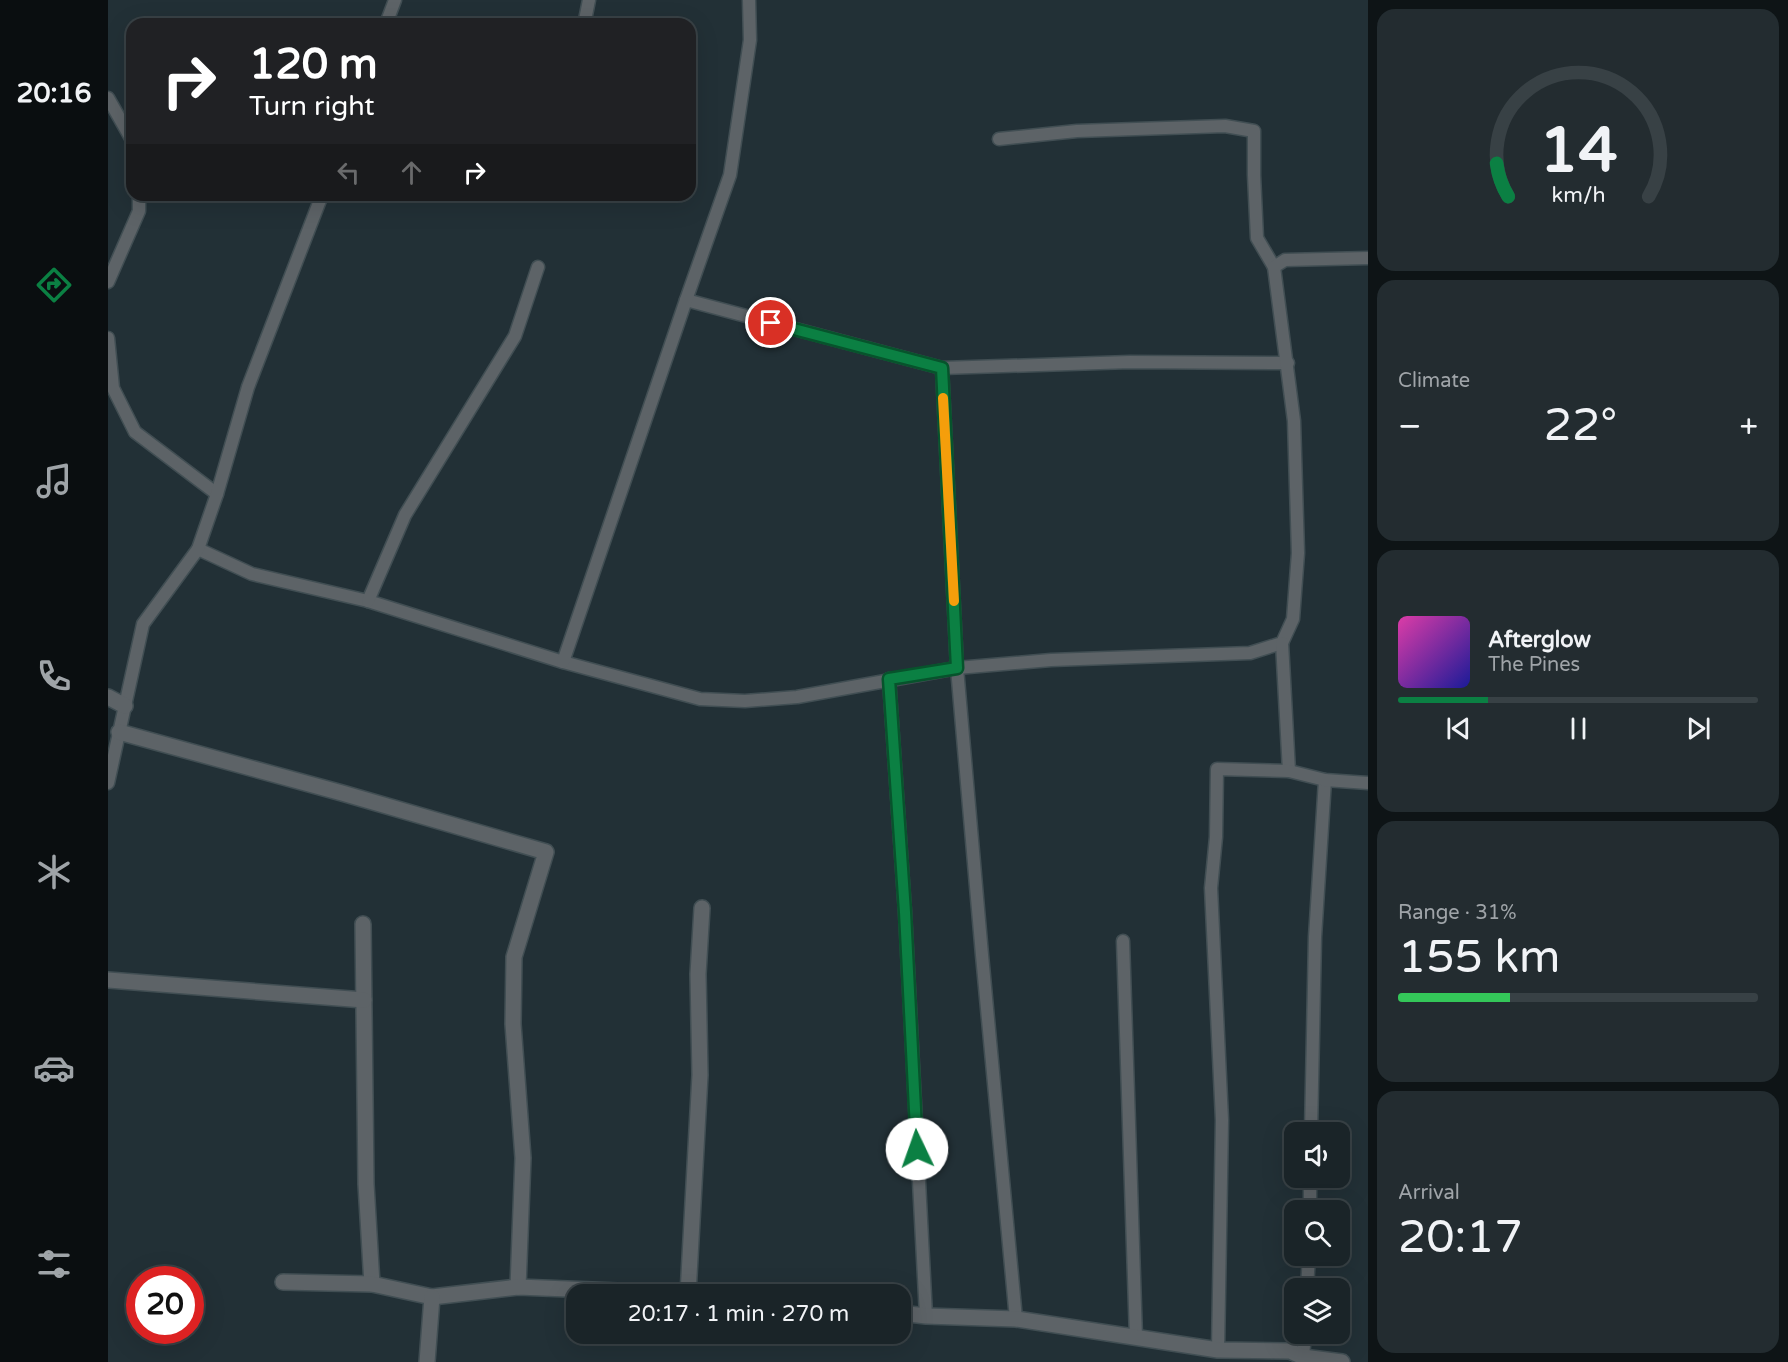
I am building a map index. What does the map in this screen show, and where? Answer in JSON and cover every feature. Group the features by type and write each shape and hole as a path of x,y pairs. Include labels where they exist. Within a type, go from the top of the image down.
{"street":[{"path":"108,697 125,706"},
{"path":"119,732 546,852 514,957 513,1024 523,1158 518,1287"},
{"path":"690,1284 700,1075 698,974 702,908"},
{"path":"363,924 366,1184 372,1284"},
{"path":"108,980 364,1000"},
{"path":"283,1282 372,1284 432,1297 518,1287 566,1289"},
{"path":"427,1362 432,1297"},
{"path":"911,1314 1016,1319 1218,1350 1342,1362"}],"lane":[{"path":"388,18 395,0"},
{"path":"585,18 589,0"},
{"path":"563,662 730,175 750,40 749,0"},
{"path":"108,98 126,130"},
{"path":"999,139 1077,131 1191,127 1225,126 1254,131 1257,238 1274,267 1294,421 1298,554 1293,619 1282,643 1289,771"},
{"path":"108,282 139,211 139,201"},
{"path":"108,783 143,624 198,549 217,494 248,387 320,201"},
{"path":"1274,267 1286,260 1368,258"},
{"path":"368,601 405,515 515,336 538,267"},
{"path":"686,300 942,368 1130,362 1288,363"},
{"path":"108,338 113,388 135,432 217,494"},
{"path":"942,368 957,668 1016,1319"},
{"path":"198,549 252,574 368,601 563,662 700,699 745,701 796,697 957,668 1051,660 1250,653 1282,643"},
{"path":"889,679 905,912 926,1316"},
{"path":"1218,1350 1222,1120 1211,888 1216,837 1217,769 1289,771 1324,780 1368,783"},
{"path":"1311,1122 1315,938 1324,780"},
{"path":"1123,941 1136,1338"}],"slow traffic":[{"path":"943,398 954,601"}],"route":[{"path":"771,323 942,368 957,668 889,679 905,912 917,1149"}]}
